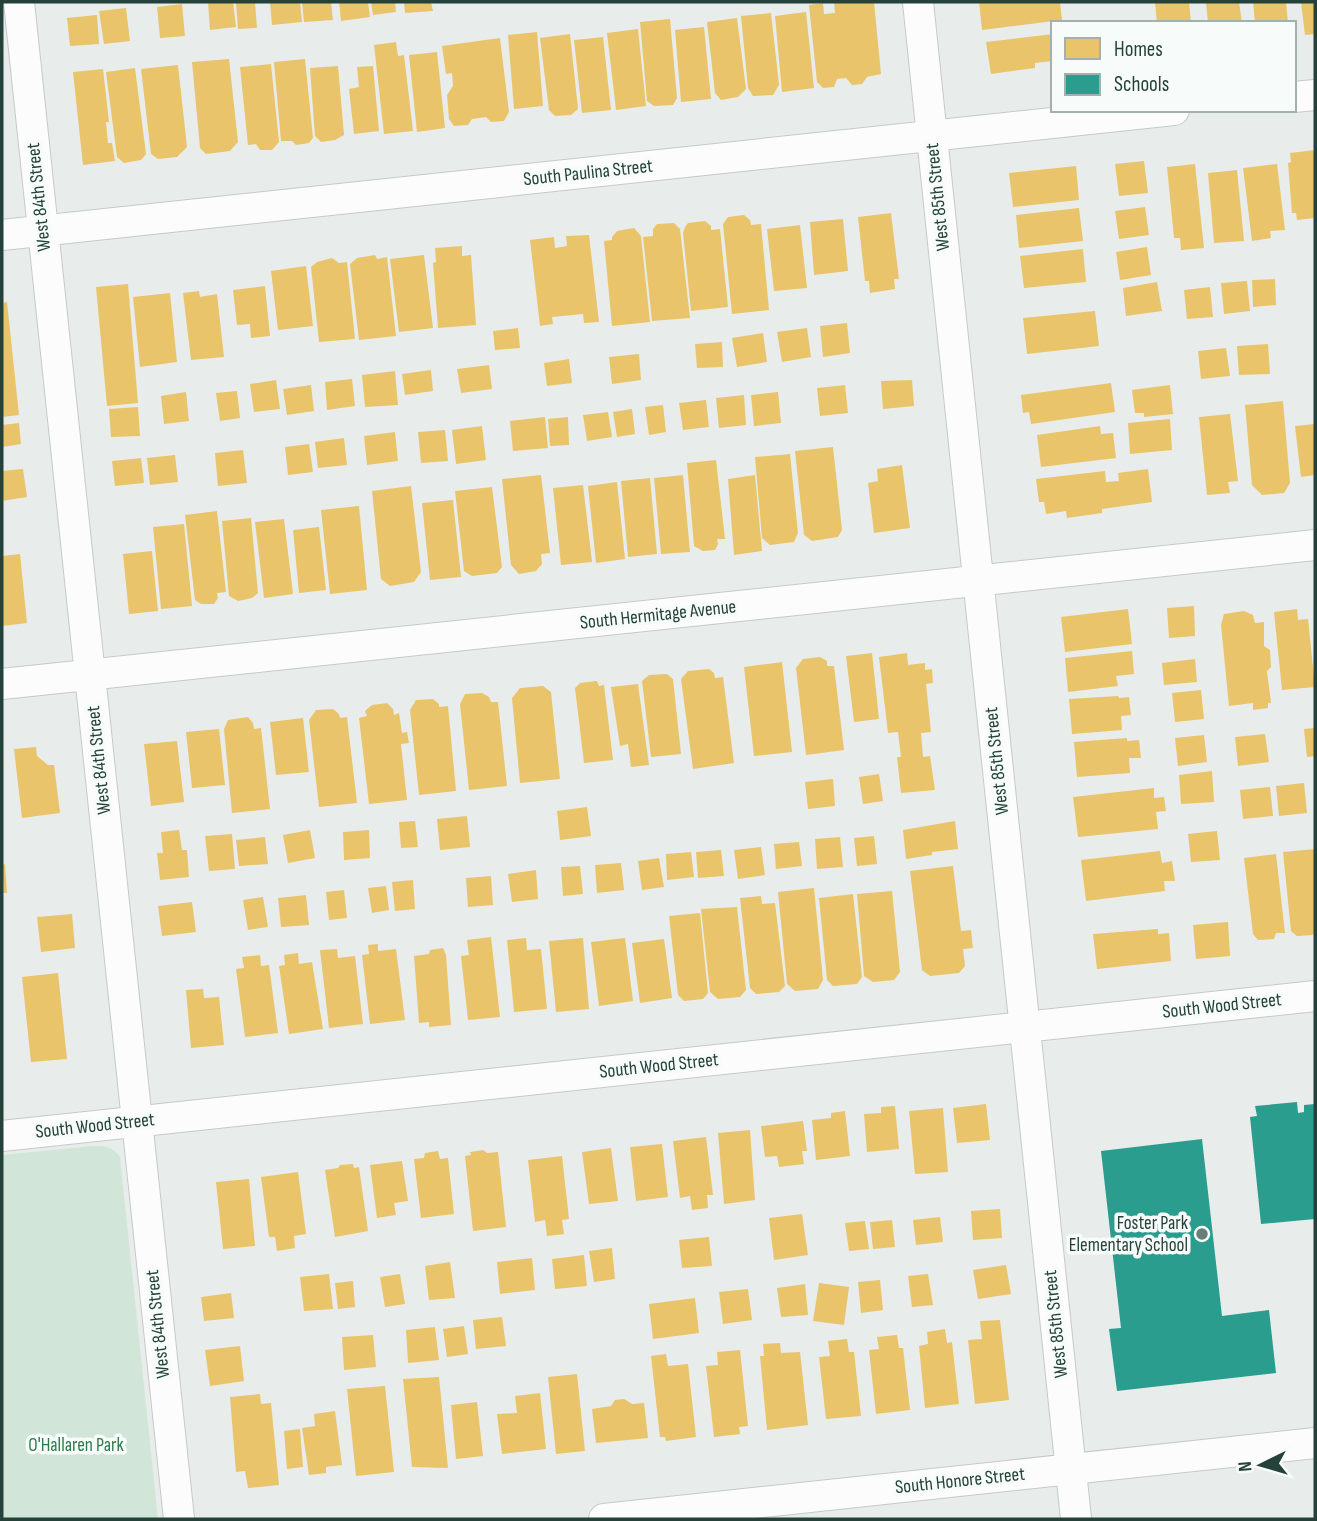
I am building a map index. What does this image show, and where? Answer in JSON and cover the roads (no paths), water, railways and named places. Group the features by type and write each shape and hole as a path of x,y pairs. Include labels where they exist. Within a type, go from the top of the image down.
{"street":[{"name":"West 84th Street","path":"19,2 179,1519"},
{"name":"West 85th Street","path":"918,2 1076,1519"},
{"path":"1296,97 1315,95"},
{"name":"South Paulina Street","path":"2,235 1155,112"},
{"name":"South Hermitage Avenue","path":"2,684 1315,545"},
{"name":"South Wood Street","path":"2,1136 1315,996"},
{"name":"South Honore Street","path":"604,1519 1315,1443"}],"place":[{"name":"Foster Park Elementary School","path":"1202,1234"}],"park label":[{"name":"O'Hallaren Park","path":"76,1445"}]}
